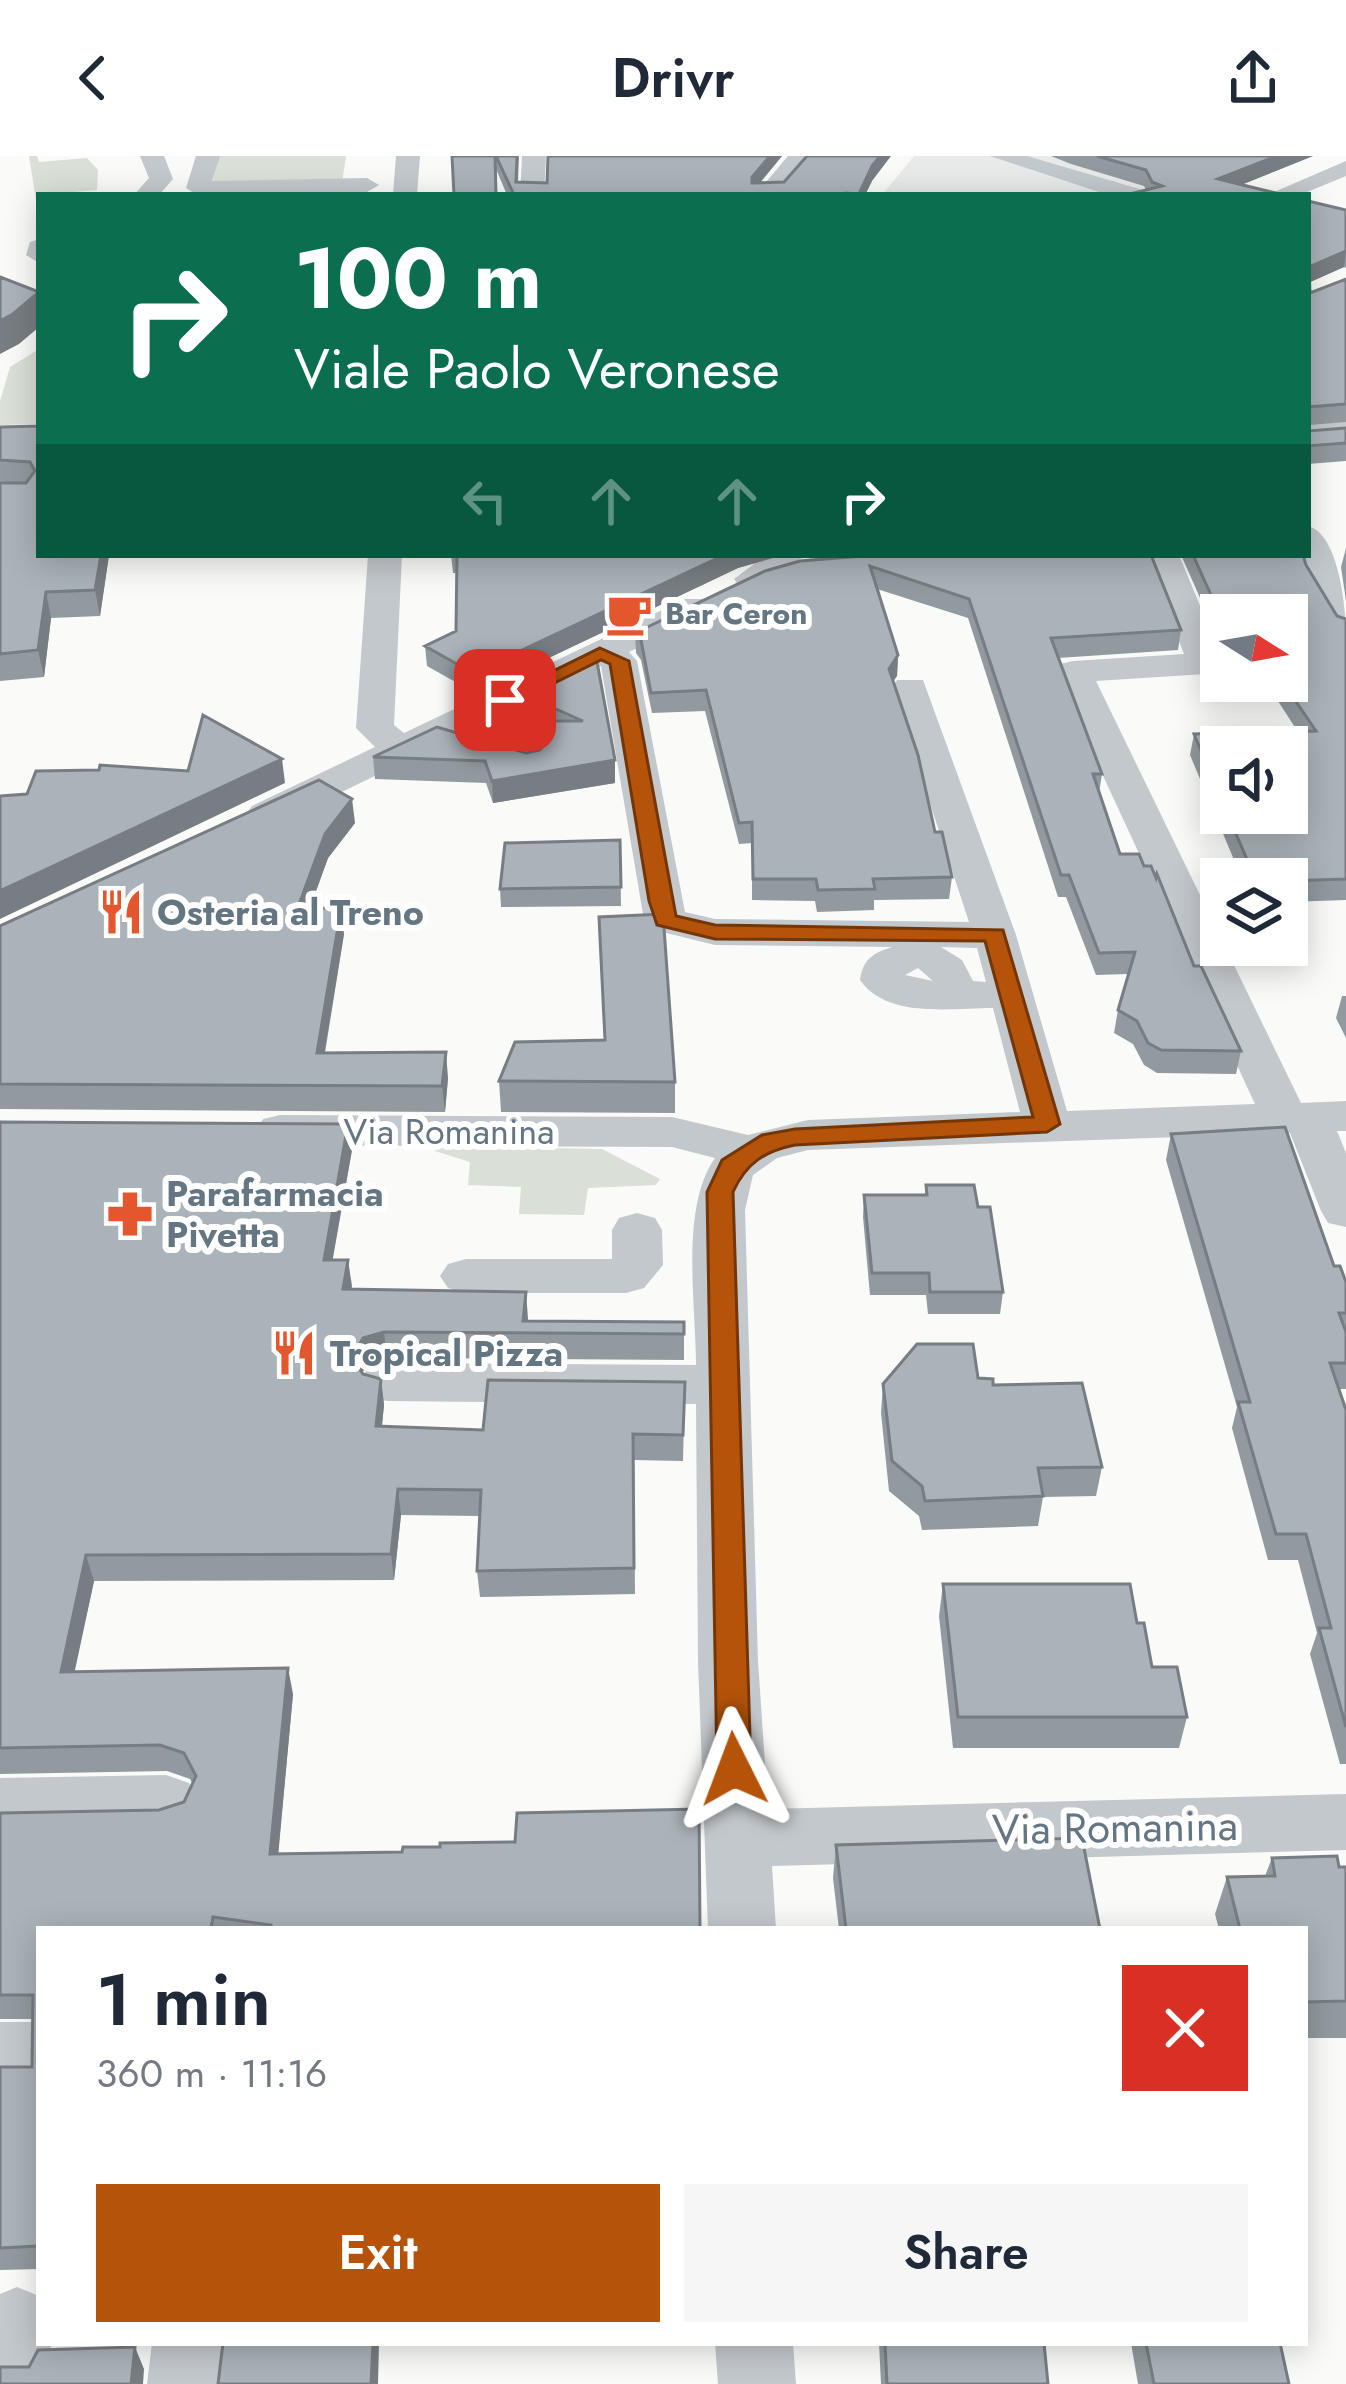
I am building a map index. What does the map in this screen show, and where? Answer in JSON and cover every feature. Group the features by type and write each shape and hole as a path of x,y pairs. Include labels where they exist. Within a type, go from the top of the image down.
{"street":[{"path":"149,192 161,179 152,156"},
{"path":"208,156 198,188 367,185 405,189 409,156"},
{"path":"367,185 372,156"},
{"path":"532,192 534,156"},
{"path":"770,192 801,156"},
{"path":"1002,156 1133,186"},
{"path":"1286,192 1346,167"},
{"path":"1311,433 1346,430"},
{"path":"1311,535 1346,532"},
{"path":"1311,544 1323,582 1346,625"},
{"path":"385,558 375,728 401,750"},
{"path":"232,830 752,579 784,558"},
{"path":"752,579 795,566 853,558 916,559"},
{"path":"1163,558 1206,663 1072,672 1313,1117 1346,1211"},
{"path":"600,653 620,661 665,920 715,932 994,934"},
{"path":"910,688 994,934 1047,1124"},
{"path":"438,732 481,746"},
{"path":"953,979 939,960 911,953 884,966 882,980 907,994 1012,995"},
{"path":"742,1926 728,1661 720,1192 731,1166 757,1147 808,1135 1313,1117"},
{"name":"Via Romanina","path":"242,1130 672,1132 757,1147"},
{"path":"466,1276 626,1276 638,1265 637,1230"},
{"path":"387,1382 725,1385"},
{"path":"0,1806 166,1803"},
{"name":"Via Romanina","path":"740,1838 1346,1822"},
{"path":"0,2055 36,2055"},
{"path":"186,2384 191,2346"},
{"path":"754,2346 757,2384"}],"shaded area":[{"path":"29,156 37,156 39,162 87,158 98,170 97,190 36,192 36,200"},
{"path":"219,156 346,156 342,183 211,186"},
{"path":"914,156 1224,156 1158,177 1140,192 884,192"},
{"path":"36,351 36,424 0,425 0,401 10,367"},
{"path":"437,1146 602,1149 660,1179 656,1185 588,1188 584,1215 519,1214 521,1187 468,1185 470,1162 435,1151"}],"building":[{"path":"452,156 495,156 496,192 454,192"},
{"path":"496,156 517,156 516,182 547,183 548,156 770,156 752,183 784,182 807,156 880,156 860,192 513,192"},
{"path":"1097,156 1277,156 1218,179 1272,192 1138,192 1162,186 1152,182 1146,170"},
{"path":"1311,202 1346,210 1346,251 1311,266"},
{"path":"0,277 36,291 13,314 0,321"},
{"path":"1346,279 1346,404 1311,407 1311,293"},
{"path":"36,426 36,558 100,558 95,590 46,592 38,650 0,654 0,483 26,483 35,471 30,462 0,460 1,427"},
{"path":"1346,428 1346,443 1311,446 1311,431"},
{"path":"457,558 718,558 473,673 425,646 456,631"},
{"path":"838,558 1152,558 1181,630 1051,638 1102,774 1093,774 1120,854 1139,854 1144,866 1151,866 1156,878 1157,874 1194,966 1201,966 1241,1051 1161,1050 1148,1043 1137,1021 1118,1010 1135,952 1099,953 1069,875 1061,875 969,599 870,566 898,655 889,669 952,877 873,879 875,889 818,890 816,879 753,879 752,822 739,823 706,690 651,693 641,640 635,633 765,571 800,561"},
{"path":"1194,558 1304,558 1337,616 1346,619 1346,879 1308,880 1308,858 1246,858 1236,834 1308,834 1308,731 1316,731 1296,702 1308,702 1308,594 1211,594"},
{"path":"595,651 615,760 492,781 485,761 373,757 437,727 526,753 540,750 548,740 543,728 526,721 583,721 513,690"},
{"path":"203,715 282,759 0,891 0,796 27,794 36,771 99,770 100,765 188,771"},
{"path":"319,780 352,799 325,834 298,907 341,909 317,1053 446,1052 442,1086 0,1084 0,926"},
{"path":"620,840 621,887 500,889 505,843"},
{"path":"663,914 675,1082 499,1081 515,1042 605,1040 599,917"},
{"path":"0,1122 348,1124 324,1260 348,1260 343,1289 526,1292 523,1321 684,1322 684,1334 384,1332 363,1338 352,1358 363,1374 381,1379 376,1426 483,1430 488,1380 685,1382 683,1435 633,1434 634,1568 477,1571 481,1490 398,1489 391,1554 86,1555 61,1672 288,1668 270,1854 402,1852 403,1847 440,1847 440,1843 515,1842 517,1813 699,1809 700,1926 271,1926 213,1917 212,1926 36,1926 36,2246 0,2248 0,2067 32,2067 33,1995 0,1995 0,1813 159,1810 184,1802 196,1776 184,1753 160,1745 0,1748"},
{"path":"1285,1127 1334,1266 1340,1266 1346,1282 1346,1313 1339,1313 1346,1332 1346,1363 1330,1363 1346,1410 1346,1727 1319,1628 1331,1628 1306,1534 1276,1534 1238,1402 1250,1402 1171,1134"},
{"path":"926,1185 974,1185 978,1207 990,1207 1003,1292 930,1292 929,1273 872,1273 864,1195 927,1195"},
{"path":"917,1344 973,1344 978,1378 993,1379 993,1385 1082,1383 1102,1467 1038,1468 1043,1496 925,1501 922,1486 892,1461 883,1384"},
{"path":"943,1584 1130,1584 1152,1667 1177,1667 1187,1717 958,1717"},
{"path":"1082,1838 1099,1926 846,1926 836,1845"},
{"path":"1337,1856 1339,1867 1346,1867 1346,2001 1308,2002 1308,1926 1239,1926 1227,1877 1275,1876 1272,1858"},
{"path":"223,2346 373,2346 371,2384 218,2384"},
{"path":"885,2346 1044,2346 1048,2384 887,2384"},
{"path":"1147,2346 1281,2346 1289,2384 1154,2384"},
{"path":"135,2347 131,2384 0,2384 0,2367 29,2367 38,2350"}],"place":[{"name":"Bar Ceron","path":"629,614"},
{"name":"Osteria al Treno","path":"121,912"},
{"name":"Parafarmacia Pivetta","path":"130,1214"},
{"name":"Tropical Pizza","path":"294,1353"}],"route":[{"path":"505,700 600,653 620,661 660,901 665,920 675,925 715,932 994,934 1045,1109 1047,1124 795,1137 762,1144 731,1166 720,1192 734,1769"}]}
